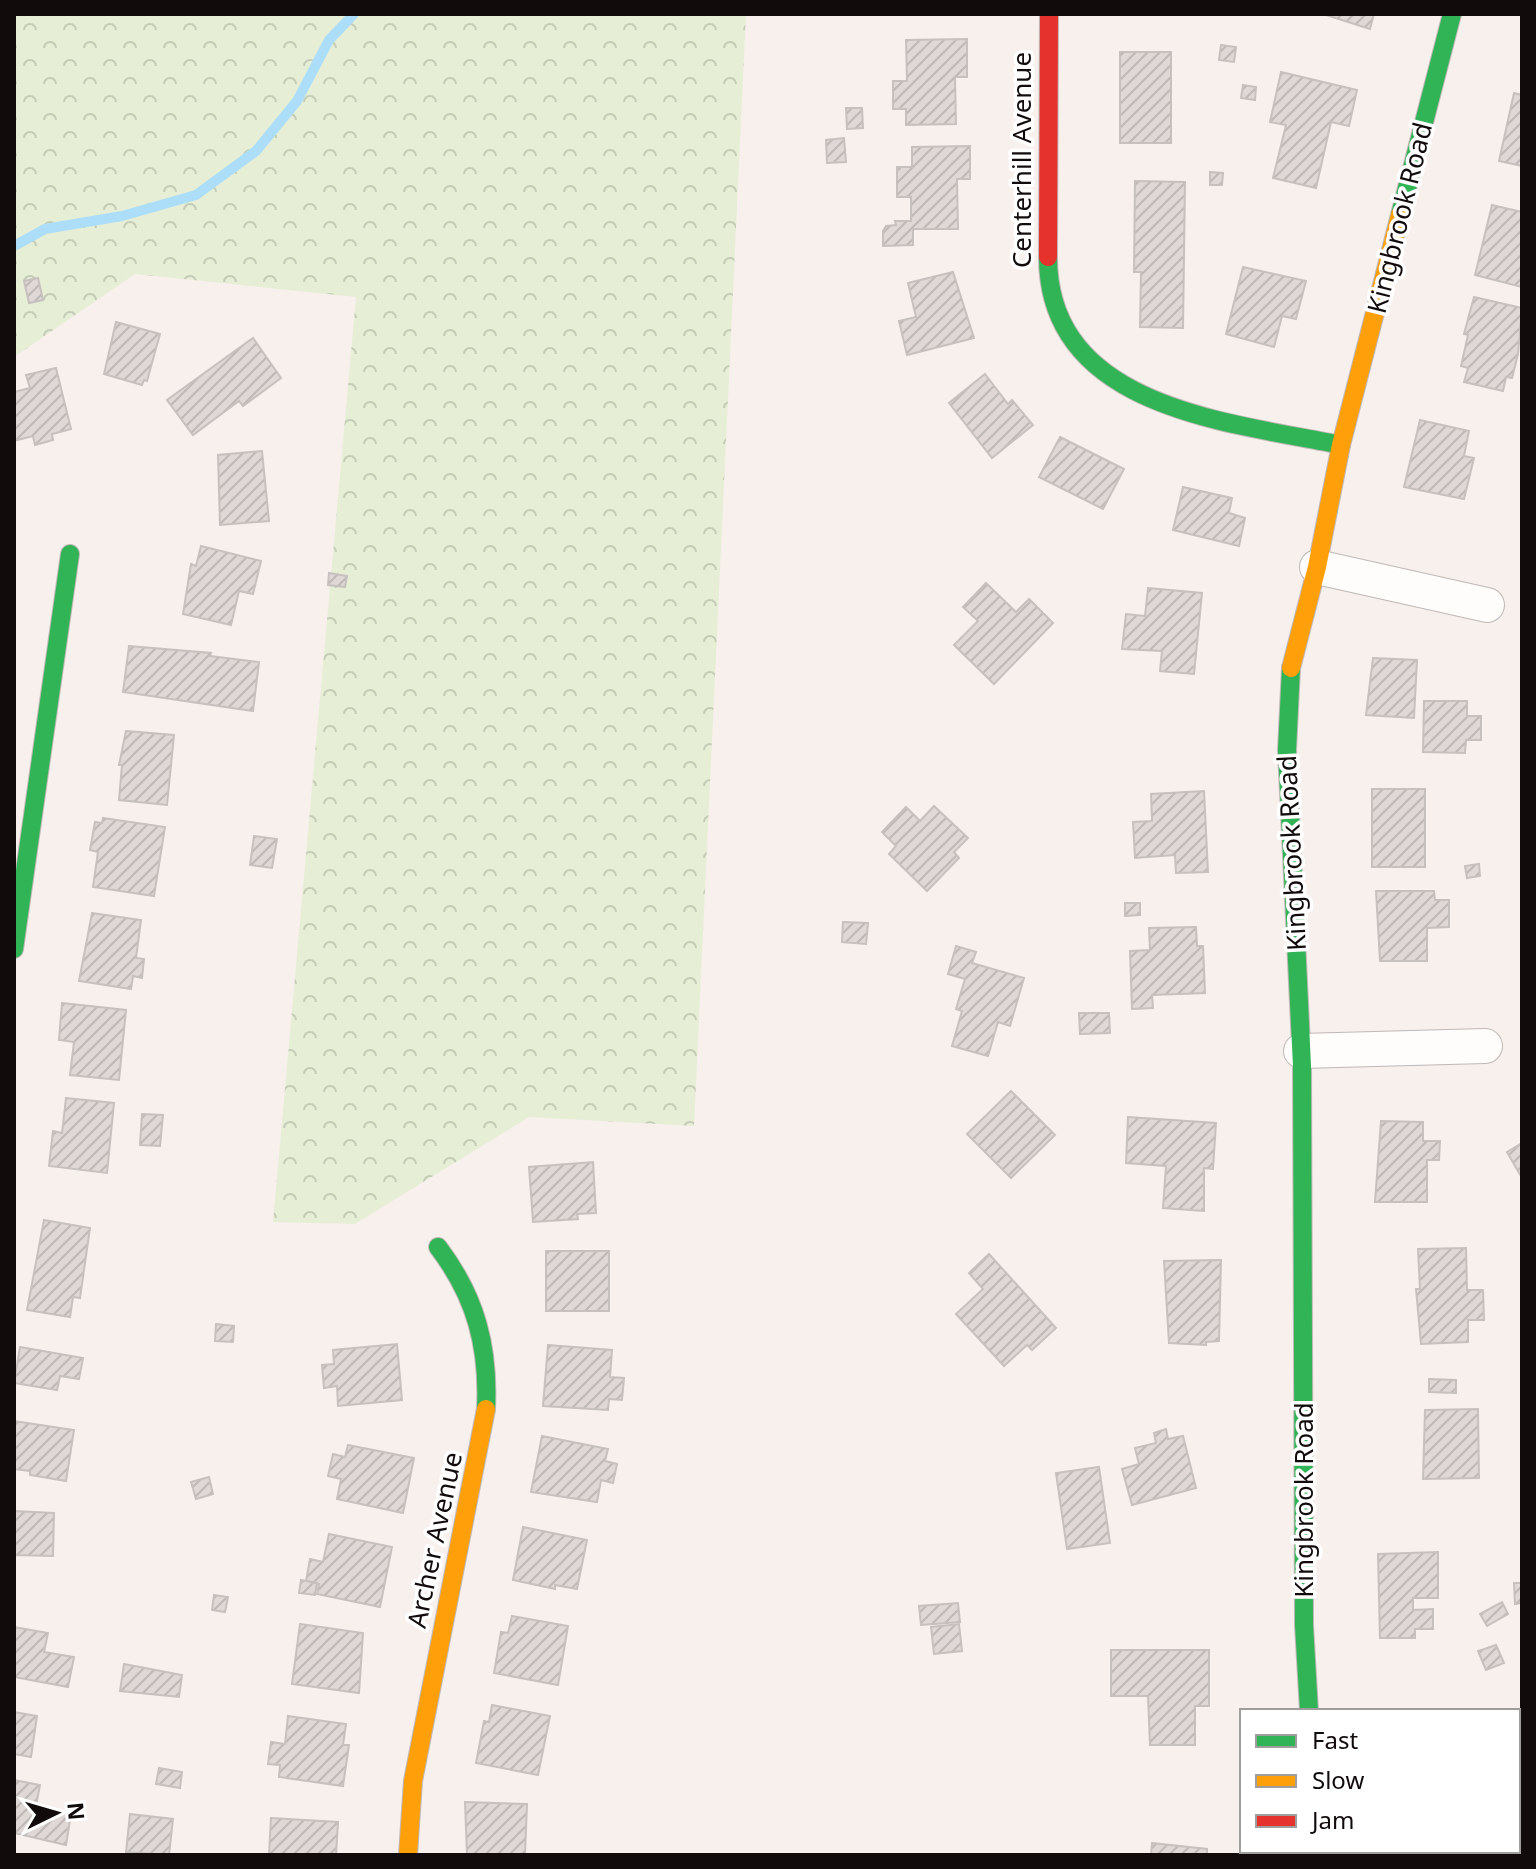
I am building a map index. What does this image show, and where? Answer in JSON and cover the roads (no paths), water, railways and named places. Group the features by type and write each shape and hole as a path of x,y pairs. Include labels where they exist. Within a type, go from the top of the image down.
{"street":[{"name":"Centerhill Avenue","path":"1049,14 1048,288 1064,326 1084,356 1133,393 1177,408 1341,445"},
{"name":"Kingbrook Road","path":"1309,1709 1304,1625 1301,1051 1287,750 1288,689 1296,639 1317,567 1341,445 1452,14"},
{"path":"14,949 70,554"},
{"path":"1317,567 1487,605"},
{"path":"1301,1051 1485,1046"},
{"name":"Archer Avenue","path":"408,1855 413,1781 485,1424 488,1383 478,1308 459,1272 438,1247"}],"waterway":[{"path":"14,246 45,229 122,216 196,195 256,151 297,101 329,40 354,14"}]}
